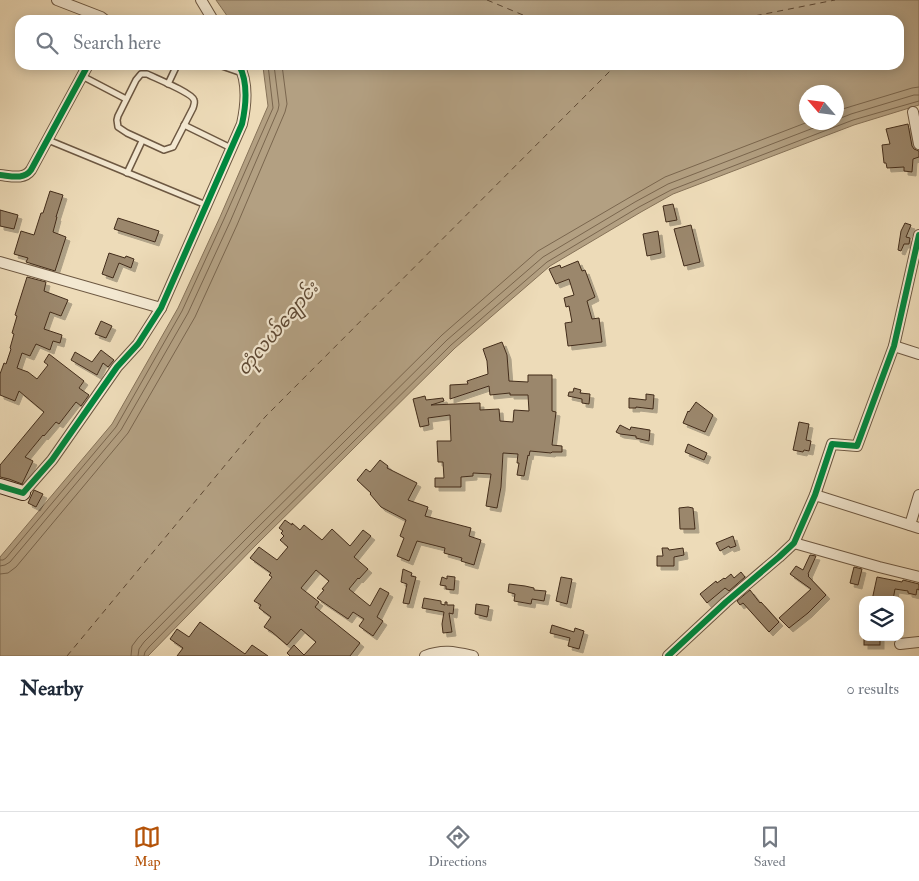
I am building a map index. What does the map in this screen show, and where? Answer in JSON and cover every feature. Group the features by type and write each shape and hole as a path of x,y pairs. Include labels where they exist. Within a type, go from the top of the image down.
{"street":[{"path":"57,0 96,15"},
{"path":"201,0 210,15"},
{"path":"0,175 14,177 27,175 85,70"},
{"path":"0,486 23,493 52,460 117,367 138,344 161,308 242,124 245,85 240,70"},
{"path":"913,112 919,144"},
{"path":"668,656 794,543 815,495 832,444 857,446 894,346 919,235"},
{"path":"0,262 161,308"},
{"path":"894,346 919,354"},
{"path":"815,495 914,527 919,495"},
{"path":"794,543 919,577"},
{"path":"900,644 919,642"},
{"path":"425,656 434,652 448,651 473,656"}],"lane":[{"path":"168,84 175,70"},
{"path":"141,74 147,74 185,92 194,98 195,102 173,147 164,150 127,134 118,127 116,120 126,99 141,74"},
{"path":"82,76 126,99"},
{"path":"184,125 232,148"},
{"path":"48,140 206,206"},
{"path":"127,174 142,141"}],"water":[{"name":"တုံလယ်ချောင်း","path":"216,0 919,0 919,105 844,129 844,85 799,85 799,130 841,130 673,194 550,266 455,348 257,544 148,656 0,656 0,557 112,424 178,308 268,106 263,70 904,70 904,15 226,15"}],"building":[{"path":"908,124 912,146 919,151 919,157 913,159 912,172 904,171 904,167 887,168 886,163 884,163 882,145 890,144 886,129"},
{"path":"50,191 63,195 53,232 66,237 55,271 26,262 28,258 14,254 21,231 34,235"},
{"path":"673,204 677,220 666,222 663,206"},
{"path":"0,210 18,215 14,229 0,226"},
{"path":"118,218 159,231 155,242 114,229"},
{"path":"905,223 911,225 906,237 910,238 909,244 904,244 901,251 898,250 901,231"},
{"path":"691,225 700,262 684,266 674,229"},
{"path":"658,231 661,253 647,256 643,234"},
{"path":"109,253 134,259 131,268 119,263 113,278 102,274"},
{"path":"578,261 582,271 585,270 595,297 587,301 592,319 599,318 602,342 568,346 565,323 572,322 569,306 566,307 564,298 574,295 569,279 556,284 549,269 560,265 561,268"},
{"path":"27,277 46,282 44,291 68,300 61,316 50,312 44,329 62,335 60,343 53,341 50,350 36,344 30,356 22,353 17,368 28,372 37,379 48,365 44,362 49,354 84,381 79,388 89,395 81,406 76,402 59,424 56,422 25,457 33,461 22,484 0,477 0,465 44,412 19,391 15,401 0,395 0,374 11,349 14,334 12,333 17,316 15,315"},
{"path":"101,321 112,326 106,338 95,334"},
{"path":"502,342 507,355 509,381 528,382 528,375 552,375 552,411 556,412 552,445 562,446 562,452 530,451 524,476 517,475 518,454 503,453 501,487 497,508 486,506 491,474 473,473 473,476 461,477 461,487 435,487 435,478 444,478 443,462 438,462 437,441 451,441 450,415 428,418 429,425 420,427 413,399 425,396 426,400 443,398 444,401 431,405 480,403 480,410 499,409 500,421 513,422 514,410 529,411 528,395 510,395 510,393 490,395 489,386 450,399 450,385 468,384 467,381 488,374 487,361 483,349"},
{"path":"101,350 114,360 108,367 103,363 97,375 71,360 75,352 92,362"},
{"path":"574,388 581,390 580,393 590,394 589,404 582,403 582,399 568,396 569,392 573,392"},
{"path":"646,394 654,395 653,409 629,408 629,398 646,400"},
{"path":"696,402 713,415 705,432 683,423 688,411"},
{"path":"799,422 809,424 806,440 811,441 809,451 793,450"},
{"path":"620,425 630,430 631,427 650,430 649,441 616,432"},
{"path":"688,444 707,453 704,460 685,452"},
{"path":"380,460 388,466 387,468 417,483 408,500 428,507 425,516 471,528 469,536 481,540 474,565 461,561 462,558 444,553 445,548 417,541 409,561 397,556 404,538 400,536 406,520 381,507 371,493 357,480 366,469 370,472"},
{"path":"34,490 43,494 36,507 28,503"},
{"path":"679,508 693,508 695,529 680,529"},
{"path":"285,520 300,530 304,525 322,540 332,529 350,546 363,530 371,536 354,557 368,569 349,589 370,606 380,588 389,593 377,617 383,621 373,636 359,626 364,619 353,612 348,619 317,598 329,581 316,570 301,588 319,602 315,607 360,643 350,656 290,656 287,653 294,645 304,655 316,642 301,629 287,645 264,627 271,617 259,608 261,605 254,601 272,577 269,575 271,573 250,558 259,547 277,560 288,547 280,540 284,536 281,533 283,531 279,528"},
{"path":"733,536 736,546 730,548 729,546 720,551 716,543"},
{"path":"662,548 668,548 669,550 683,548 684,555 674,557 674,566 657,566 657,556 663,556"},
{"path":"810,555 816,556 808,576 826,595 789,628 779,618 811,589 790,574 796,566 803,570"},
{"path":"854,567 862,569 858,585 850,583"},
{"path":"403,569 412,573 411,576 416,577 409,604 403,603 407,584 401,582"},
{"path":"741,572 745,577 729,591 725,588 707,603 700,594 716,581 717,583 731,574 734,578"},
{"path":"447,576 455,577 454,590 446,589 446,586 440,585 442,577 447,579"},
{"path":"561,577 572,579 567,604 556,601"},
{"path":"877,577 919,584 919,590 917,589 916,595 908,593 908,591 895,589 894,596 873,596"},
{"path":"509,584 546,591 544,601 532,599 531,604 514,601 515,594 508,592"},
{"path":"750,590 779,622 769,632 743,603 740,605 737,601"},
{"path":"424,598 441,601 441,604 445,605 445,602 447,602 447,605 454,605 453,614 449,613 452,632 443,633 444,612 422,608"},
{"path":"476,604 489,606 487,617 475,614"},
{"path":"200,622 245,654 252,645 268,656 177,656 183,648 170,639 177,629 189,637"},
{"path":"552,625 574,632 575,628 584,631 579,649 568,646 570,638 550,633"},
{"path":"864,641 880,641 880,645 864,645"}],"ferry route":[{"path":"487,0 523,15"},
{"path":"759,15 835,0"},
{"path":"67,656 265,417 611,70"}],"cycle path":[{"path":"0,175 21,176 31,170 85,70"},
{"path":"0,486 23,493 52,460 117,367 138,344 161,308 242,124 245,94 241,70"},
{"path":"668,656 794,543 815,495 832,444 857,446 894,346 919,235"}]}
